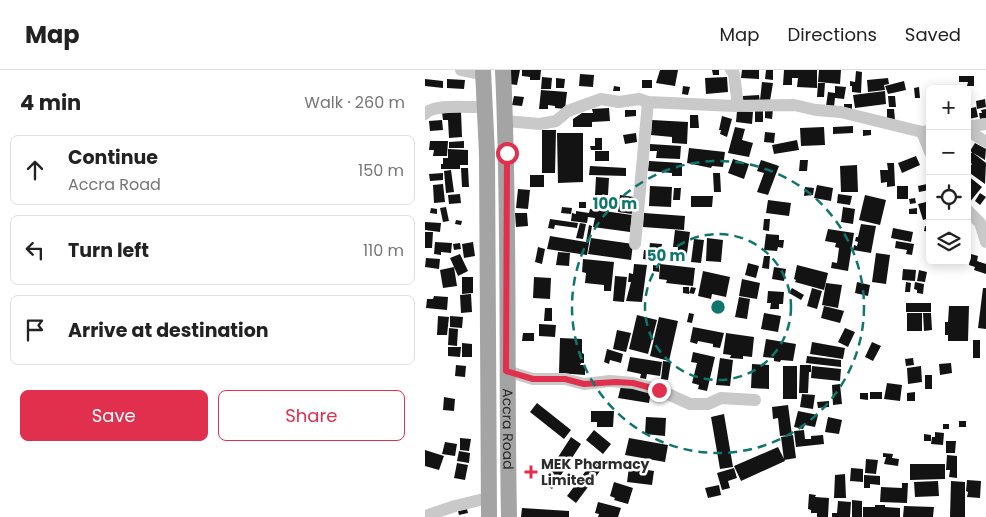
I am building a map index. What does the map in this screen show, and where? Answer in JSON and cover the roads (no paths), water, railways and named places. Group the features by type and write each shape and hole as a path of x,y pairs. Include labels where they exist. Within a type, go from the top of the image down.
{"main road":[{"name":"Accra Road","path":"503,70 507,153 506,371 509,517"},
{"name":"Accra Road","path":"484,72 487,154 489,517"}],"street":[{"path":"461,70 484,72"},
{"path":"731,70 734,74 737,106"},
{"path":"505,121 540,124 556,121 567,111 601,99 619,102 639,99 648,102 737,106 793,105 816,110 841,112 926,132"},
{"path":"635,244 648,102"},
{"path":"425,114 427,111 444,106 485,107"},
{"path":"971,127 986,124"},
{"path":"970,130 986,142"},
{"path":"971,214 980,223 986,242"},
{"path":"506,371 533,379 565,379 584,384 610,381 633,383 659,390 690,404 708,404 721,398 755,400"},
{"path":"425,516 488,498"}],"place":[{"name":"MEK Pharmacy Limited","path":"531,472"}]}
